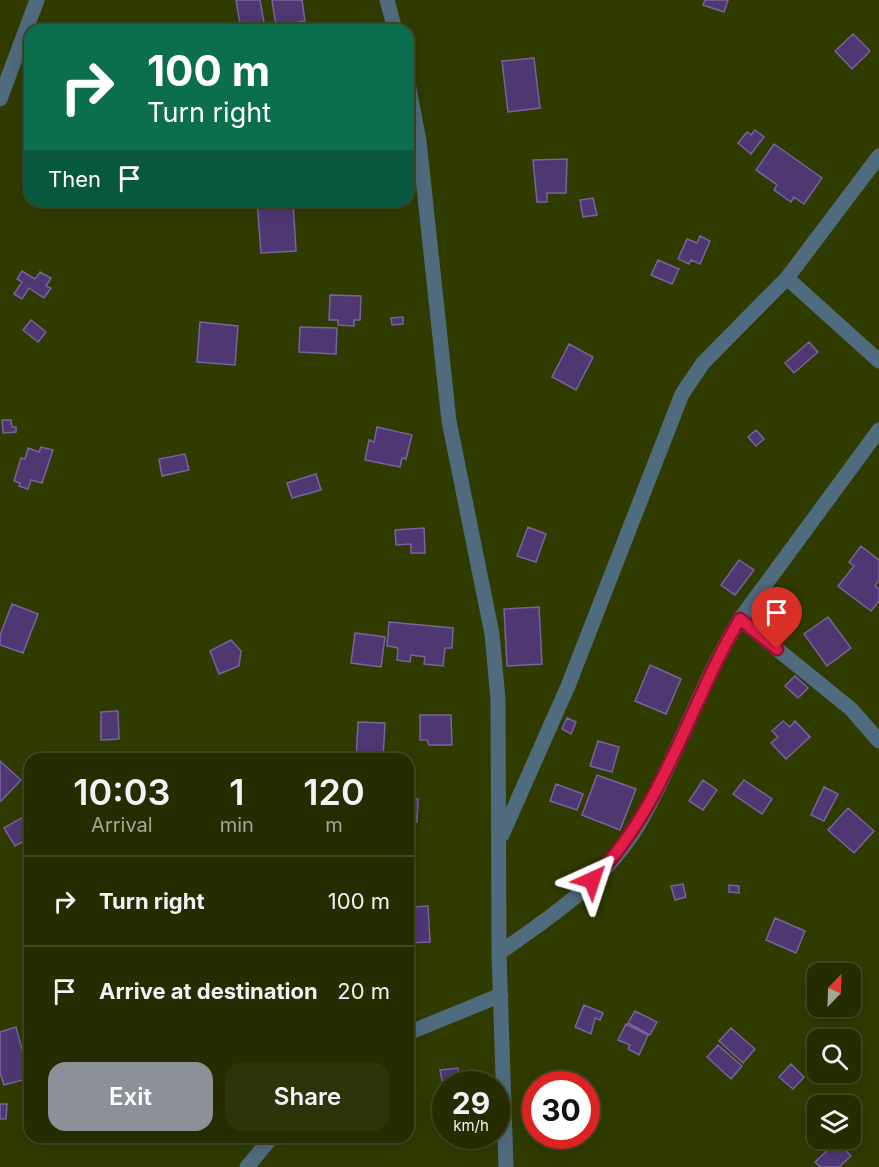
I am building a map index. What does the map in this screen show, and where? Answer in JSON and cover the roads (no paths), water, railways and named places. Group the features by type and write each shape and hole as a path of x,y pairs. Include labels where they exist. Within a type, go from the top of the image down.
{"street":[{"path":"387,0 393,24"},
{"path":"26,24 33,4"},
{"path":"0,99 24,30"},
{"path":"414,115 419,141 450,421 492,634 498,699 499,953 506,1167"},
{"path":"500,840 568,686 682,394 703,363 787,278 878,162"},
{"path":"787,278 879,361"},
{"path":"499,953 565,907 606,867 638,825 722,649 740,619 879,430"},
{"path":"740,619 850,709 879,741"},
{"path":"414,1031 501,995"},
{"path":"247,1167 267,1143"}]}
